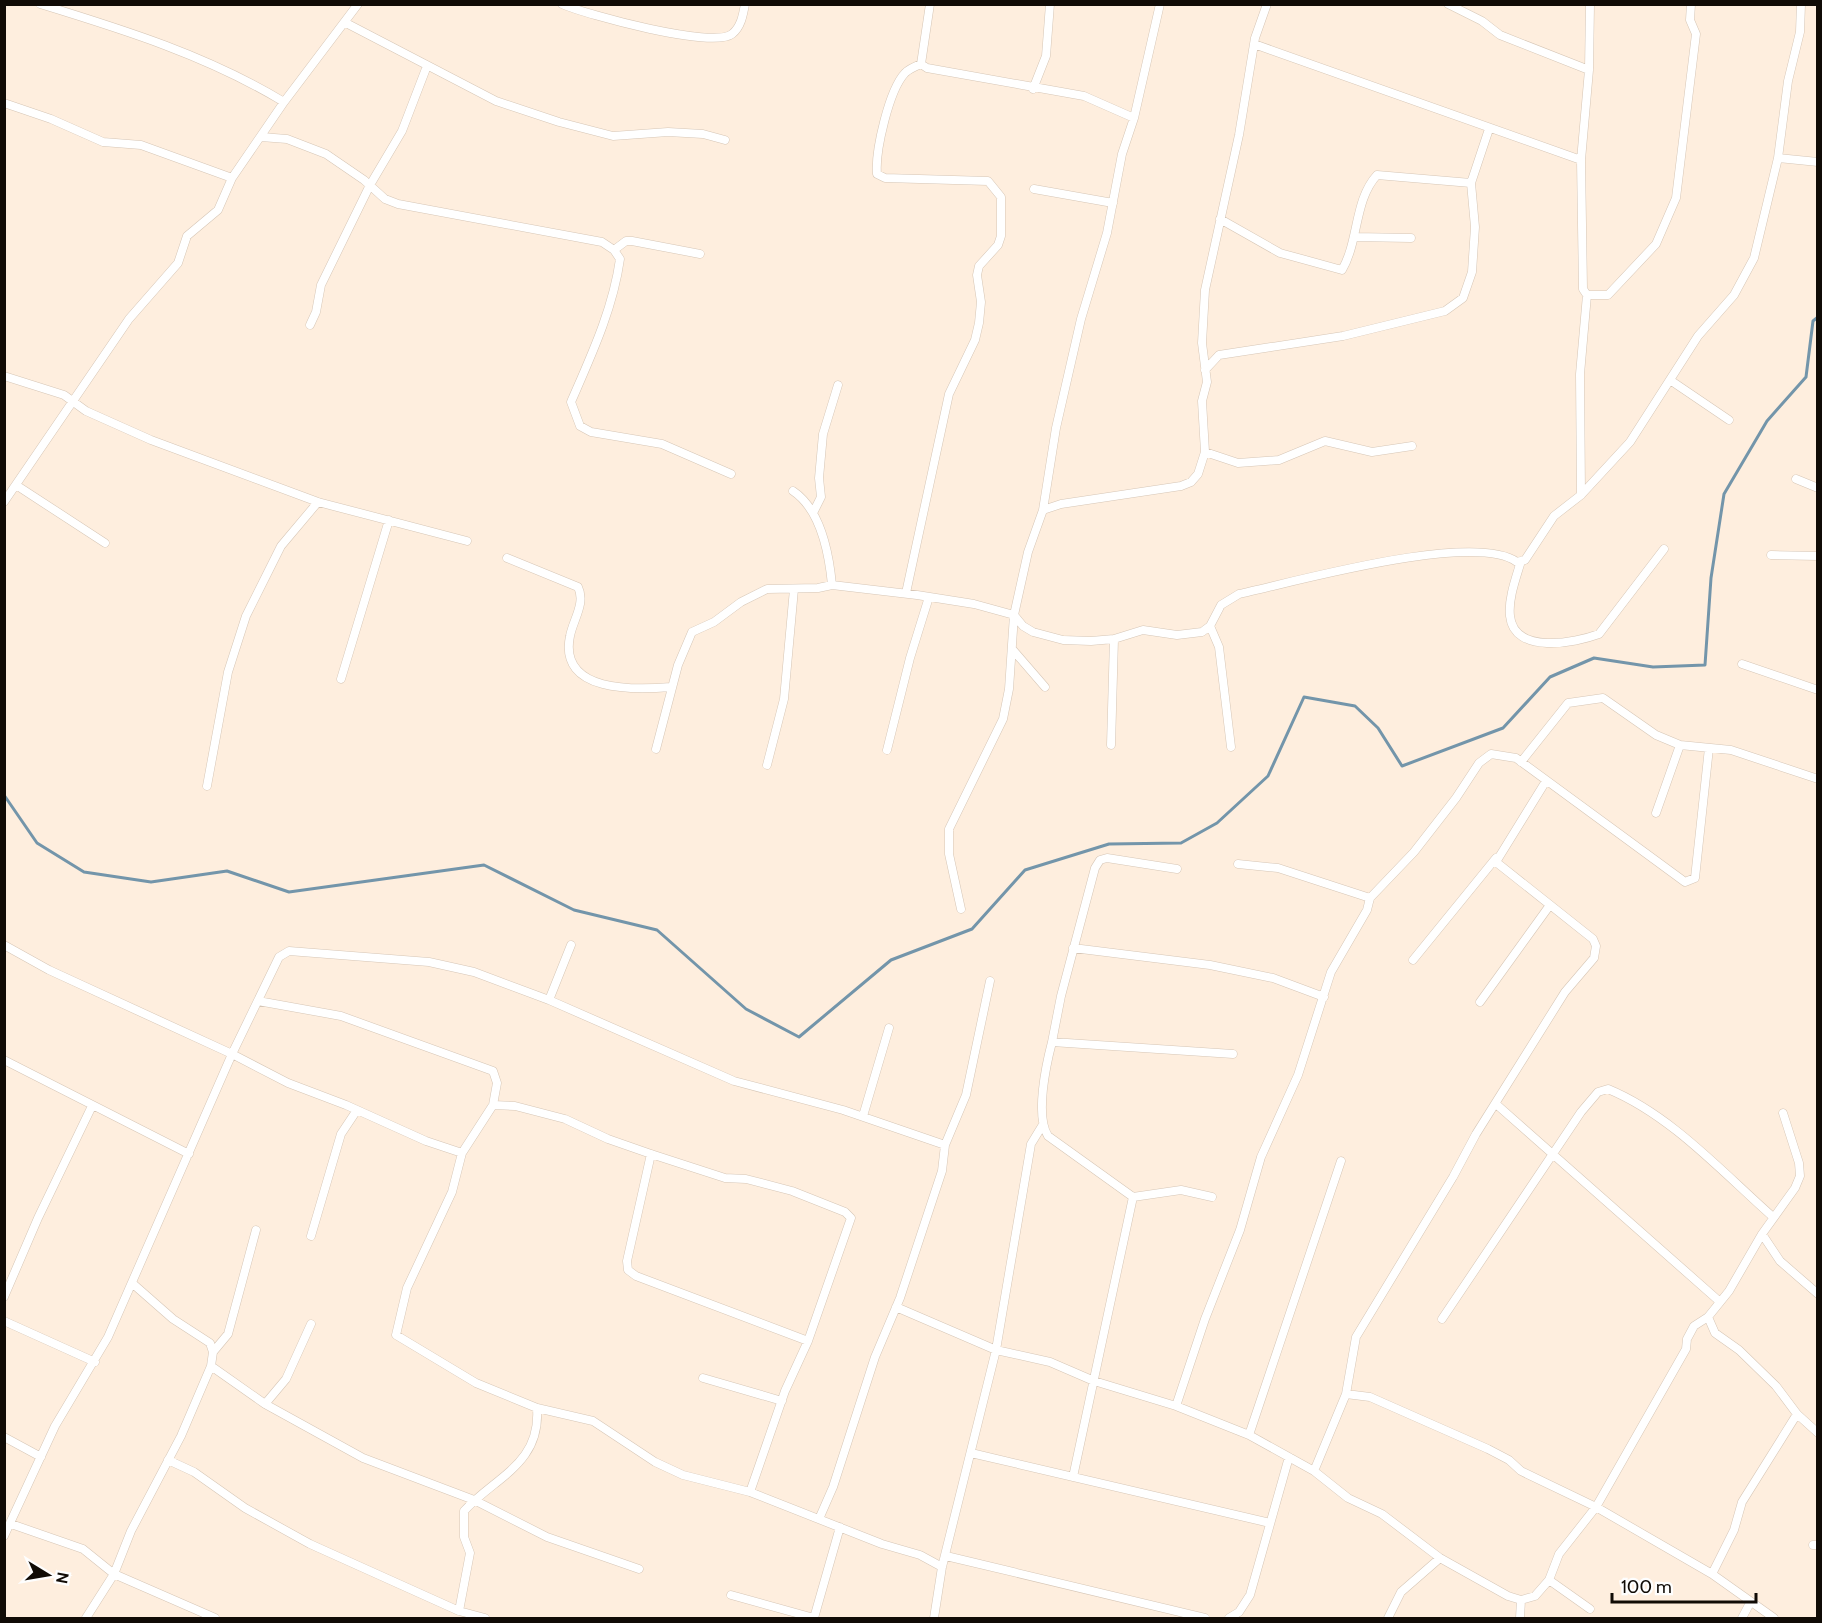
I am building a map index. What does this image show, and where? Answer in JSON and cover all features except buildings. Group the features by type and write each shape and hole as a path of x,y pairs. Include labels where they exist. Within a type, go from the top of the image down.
{"street":[{"path":"40,4 168,45 248,81 284,102"},
{"path":"4,502 129,318 178,263 187,236 218,210 232,178 284,102 358,4"},
{"path":"562,4 662,32 717,39 732,34 741,23 745,4"},
{"path":"921,64 930,4"},
{"path":"1033,89 1046,56 1050,4"},
{"path":"961,909 949,854 949,830 1002,718 1013,650 1014,615 1028,552 1043,510 1056,428 1081,319 1113,204 1122,154 1134,118 1160,4"},
{"path":"1043,510 1061,504 1181,486 1191,482 1198,474 1205,452 1202,401 1207,382 1202,343 1205,290 1239,135 1254,44 1267,4"},
{"path":"1448,4 1482,21 1500,35 1589,70"},
{"path":"1581,495 1580,374 1587,295 1583,289 1581,160 1589,70 1590,4"},
{"path":"1587,295 1608,295 1656,244 1676,198 1696,34 1690,20 1691,4"},
{"path":"656,749 683,647 692,632 714,622 758,592 832,585 906,593 974,604 1014,615 1023,626 1033,632 1063,640 1091,641 1114,639 1143,630 1177,634 1202,632 1210,626 1221,605 1228,598 1304,579 1428,555 1494,552 1521,561 1525,560 1554,516 1581,495 1630,442 1698,336 1734,296 1754,258 1778,158 1788,81 1800,32 1802,4"},
{"path":"346,22 496,101 586,130 613,136 668,132 703,134 725,140"},
{"path":"1254,44 1581,160"},
{"path":"906,593 949,394 975,340 979,323 981,302 979,266 998,245 1001,236 1001,197 988,181 885,178 877,174 876,159 896,87 906,71 921,64 939,72 981,75 1033,89 1084,96 1134,118"},
{"path":"310,325 316,312 321,285 370,185 406,123 427,66"},
{"path":"4,103 51,119 104,142 141,146 232,178"},
{"path":"1204,370 1219,355 1229,352 1305,343 1445,311 1463,297 1472,272 1475,227 1471,183 1489,129"},
{"path":"261,137 287,139 326,154 370,185 376,193 398,204 457,217 602,242 614,250 620,259 614,285 602,327 571,402 576,420 580,426 591,432 662,444 731,474"},
{"path":"1778,158 1818,162"},
{"path":"1220,219 1280,253 1336,271 1342,270 1345,266 1366,187 1377,175 1471,183"},
{"path":"1034,189 1113,204"},
{"path":"1354,237 1411,238"},
{"path":"614,250 626,241 632,241 700,254"},
{"path":"4,376 74,400 86,411 152,440 318,502 467,541"},
{"path":"1670,381 1729,420"},
{"path":"813,513 821,497 819,477 823,434 838,385"},
{"path":"1205,452 1238,463 1279,460 1325,441 1372,453 1412,446"},
{"path":"1796,479 1818,488"},
{"path":"16,485 105,543"},
{"path":"793,490 804,499 813,513 827,554 832,585"},
{"path":"207,786 228,672 246,616 281,546 318,502"},
{"path":"341,679 389,520"},
{"path":"1521,561 1510,618 1516,632 1542,644 1599,634 1664,549"},
{"path":"1771,555 1818,556"},
{"path":"507,558 578,587 581,593 580,606 570,635 568,652 572,666 585,676 628,690 671,687"},
{"path":"767,765 784,699 794,589"},
{"path":"887,750 910,658 929,597"},
{"path":"1210,626 1219,647 1231,747"},
{"path":"1111,745 1114,639"},
{"path":"1013,650 1045,687"},
{"path":"1742,664 1818,690"},
{"path":"1521,762 1568,703 1603,698 1656,735 1680,745 1731,750 1818,779"},
{"path":"1656,813 1680,745"},
{"path":"1176,1406 1205,1319 1240,1230 1261,1157 1298,1075 1331,972 1367,910 1370,898 1414,852 1484,757 1498,754 1516,758 1685,882 1695,878 1709,748"},
{"path":"1413,960 1496,858 1546,781"},
{"path":"1177,869 1107,858 1100,860 1095,868 1073,948 1052,1042 1041,1115 1042,1126 1048,1136 1133,1197 1181,1191 1212,1197"},
{"path":"1314,1471 1346,1394 1356,1337 1565,992 1596,953 1593,939 1499,866 1496,858"},
{"path":"1238,864 1278,868 1370,898"},
{"path":"1480,1002 1550,905"},
{"path":"4,945 49,970 232,1054 288,1083 357,1110 426,1141 462,1153"},
{"path":"549,1000 571,945"},
{"path":"1073,948 1210,965 1273,978 1324,997"},
{"path":"4,1536 55,1426 95,1362 232,1054 279,957 289,951 429,962 474,972 549,1000 734,1081 863,1116 945,1145"},
{"path":"819,1519 834,1487 874,1357 896,1307 942,1171 945,1145 966,1095 990,981"},
{"path":"258,1001 342,1016 493,1071 497,1083 494,1105 462,1153 452,1192 407,1288 396,1335 476,1383 537,1408 593,1421 646,1457 683,1475 750,1492 882,1544 920,1555 942,1568"},
{"path":"863,1116 889,1028"},
{"path":"1052,1042 1233,1054"},
{"path":"4,1060 189,1154"},
{"path":"1442,1319 1581,1112 1598,1092 1608,1089 1637,1103 1669,1126 1773,1217"},
{"path":"1496,1104 1719,1301"},
{"path":"494,1105 515,1106 565,1119 608,1139 725,1178 746,1179 792,1191 845,1212 851,1218 808,1341 782,1401 750,1492"},
{"path":"4,1297 38,1218 92,1106"},
{"path":"311,1236 341,1134 357,1110"},
{"path":"896,1307 996,1350 1050,1362 1094,1381 1176,1406 1249,1435 1314,1471 1348,1498 1382,1514 1440,1557 1508,1596 1521,1600 1535,1596 1549,1580 1559,1554 1596,1507 1686,1349 1687,1339 1694,1326 1708,1317 1729,1291 1762,1234 1800,1176 1799,1163 1783,1113"},
{"path":"934,1618 942,1568 996,1350 1031,1144 1042,1126"},
{"path":"651,1154 627,1261 628,1269 636,1276 808,1341"},
{"path":"1249,1435 1341,1161"},
{"path":"1073,1477 1133,1197"},
{"path":"213,1352 228,1334 256,1230"},
{"path":"1762,1234 1780,1261 1818,1294"},
{"path":"86,1618 114,1574 131,1531 168,1460 211,1366 213,1352 210,1343 173,1320 132,1283"},
{"path":"1708,1317 1715,1333 1739,1350 1776,1386 1797,1414 1817,1432"},
{"path":"4,1321 95,1362"},
{"path":"265,1404 286,1379 311,1324"},
{"path":"211,1366 265,1404 363,1458 474,1500 547,1537 639,1569"},
{"path":"703,1378 782,1401"},
{"path":"1346,1394 1370,1397 1466,1438 1509,1460 1521,1471 1544,1484 1596,1507 1712,1574 1774,1618"},
{"path":"459,1611 470,1553 463,1521 464,1511 474,1500 517,1467 538,1425 537,1408"},
{"path":"1712,1574 1734,1530 1742,1502 1797,1414"},
{"path":"4,1437 41,1457"},
{"path":"971,1453 1270,1523"},
{"path":"1229,1618 1239,1612 1250,1595 1289,1457"},
{"path":"168,1460 194,1472 245,1508 310,1544 459,1611 485,1618"},
{"path":"11,1524 83,1549 114,1574 215,1618"},
{"path":"731,1595 814,1618 840,1527"},
{"path":"946,1556 1205,1618"},
{"path":"1388,1618 1401,1592 1440,1557"},
{"path":"1549,1580 1590,1609"},
{"path":"1520,1618 1521,1600"},
{"path":"1742,1618 1750,1603"}],"waterway":[{"path":"4,795 37,843 84,872 151,882 227,871 289,892 484,865 574,910 657,930 746,1009 799,1037 891,960 972,929 1025,870 1109,844 1181,843 1217,823 1268,776 1304,697 1355,706 1378,728 1402,766 1503,728 1550,677 1594,658 1653,667 1705,665 1711,578 1724,494 1767,421 1806,377 1813,321 1818,317"}]}
